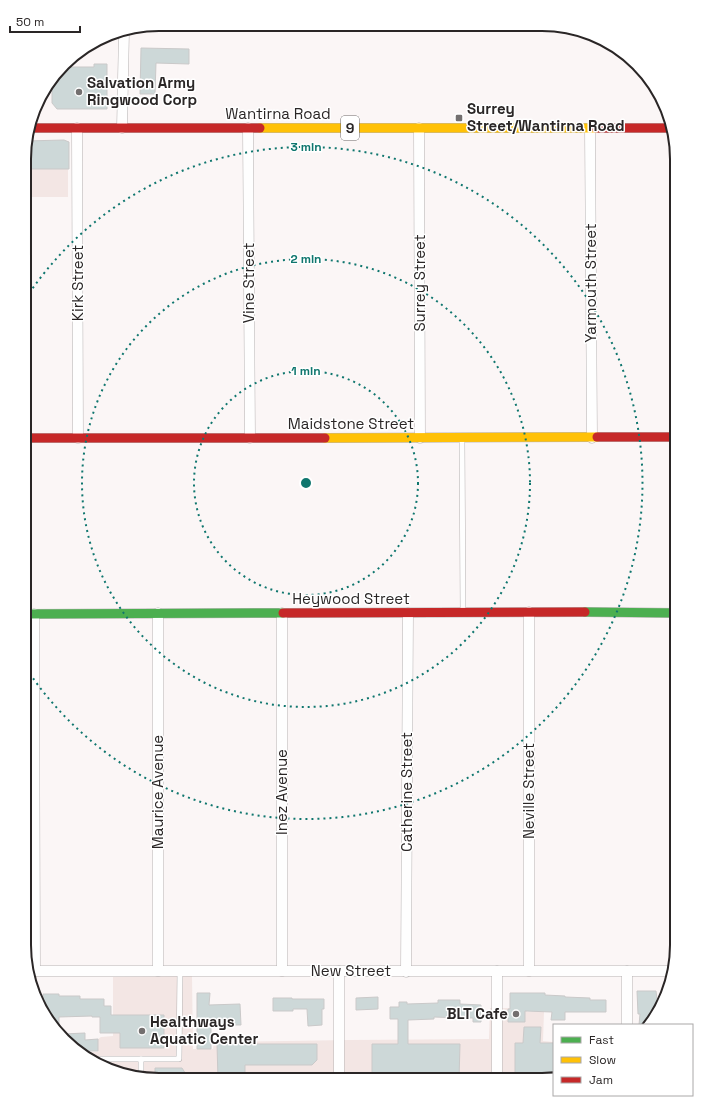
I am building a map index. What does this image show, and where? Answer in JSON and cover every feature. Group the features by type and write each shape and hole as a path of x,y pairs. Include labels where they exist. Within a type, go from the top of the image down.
{"street":[{"path":"122,128 124,36"},
{"name":"Wantirna Road","path":"35,128 666,128"},
{"name":"Kirk Street","path":"77,128 78,438"},
{"name":"Vine Street","path":"248,128 250,438"},
{"name":"Surrey Street","path":"419,128 420,438"},
{"name":"Yarmouth Street","path":"590,128 592,438"},
{"name":"Maidstone Street","path":"31,438 670,437"},
{"name":"Heywood Street","path":"31,614 463,612 670,613"},
{"name":"Neville Street","path":"529,612 529,971"},
{"name":"Maurice Avenue","path":"158,613 158,971"},
{"name":"Inez Avenue","path":"282,613 282,971"},
{"name":"Catherine Street","path":"406,972 408,613"},
{"path":"31,852 32,960"},
{"name":"New Street","path":"33,971 668,971"},
{"path":"339,971 339,1073"},
{"path":"497,1073 498,971"},
{"path":"627,971 627,1024"}],"lane":[{"path":"462,438 463,612"},
{"path":"103,1060 179,1059 180,971"},
{"path":"141,1059 141,1072"}],"shaded area":[{"path":"32,142 68,142 68,197 31,197"},
{"path":"192,976 193,1049 213,1049 214,1042 489,1039 490,1008 526,1008 527,1012 544,1012 543,1041 553,1042 553,1073 159,1073 126,1069 89,1052 98,1052 98,1039 101,1037 113,1036 113,977"}],"building":[{"path":"141,48 189,49 189,64 156,63 155,94 140,94"},
{"name":"Salvation Army Ringwood Corp","path":"94,64 107,64 107,109 57,109 52,103 52,89 63,75 71,67 94,67"},
{"path":"64,140 69,142 69,169 31,169 32,141"},
{"path":"637,991 656,991 658,999 657,1002 643,1024 639,1024 640,1014 638,1014"},
{"path":"197,993 210,993 209,1005 240,1004 241,1025 211,1025 211,1049 197,1049"},
{"path":"510,993 545,993 545,995 590,998 590,1000 606,1000 606,1012 565,1012 565,1020 551,1020 552,1012 525,1011 525,1022 508,1022"},
{"path":"43,994 80,996 80,999 104,999 104,1006 111,1006 111,1015 164,1015 164,1048 120,1048 120,1033 100,1033 100,1017 59,1017 59,1025 43,999"},
{"path":"378,997 378,1009 356,1010 356,998"},
{"path":"273,998 324,999 324,1009 322,1009 322,1025 308,1026 307,1009 273,1011"},
{"path":"438,1000 460,1000 460,1004 481,1005 481,1022 473,1022 473,1018 434,1017 434,1019 408,1020 408,1044 460,1044 459,1073 372,1073 372,1044 398,1044 398,1019 390,1019 390,1007 399,1007 399,1002 407,1002 407,1004 438,1003"},
{"path":"524,1027 541,1027 540,1043 553,1043 553,1073 515,1073 515,1043 523,1043"},
{"path":"85,1033 85,1040 98,1039 98,1051 87,1051 66,1034"},
{"path":"217,1044 317,1044 317,1060 312,1065 245,1065 245,1073 218,1073"},
{"path":"155,1068 182,1068 185,1073 159,1073 155,1073"}],"traffic: fast":[{"path":"585,612 670,613"},
{"path":"31,614 283,613"}],"traffic: slow":[{"path":"260,128 596,128"},
{"path":"325,438 597,437"}],"traffic: jam":[{"path":"35,128 260,128"},
{"path":"596,128 666,128"},
{"path":"597,437 670,437"},
{"path":"31,438 325,438"},
{"path":"283,613 585,612"}],"place":[{"name":"Salvation Army Ringwood Corp","path":"79,92"},
{"name":"Surrey Street/Wantirna Road","path":"459,118"},
{"name":"BLT Cafe","path":"516,1014"},
{"name":"Healthways Aquatic Center","path":"142,1031"}]}
